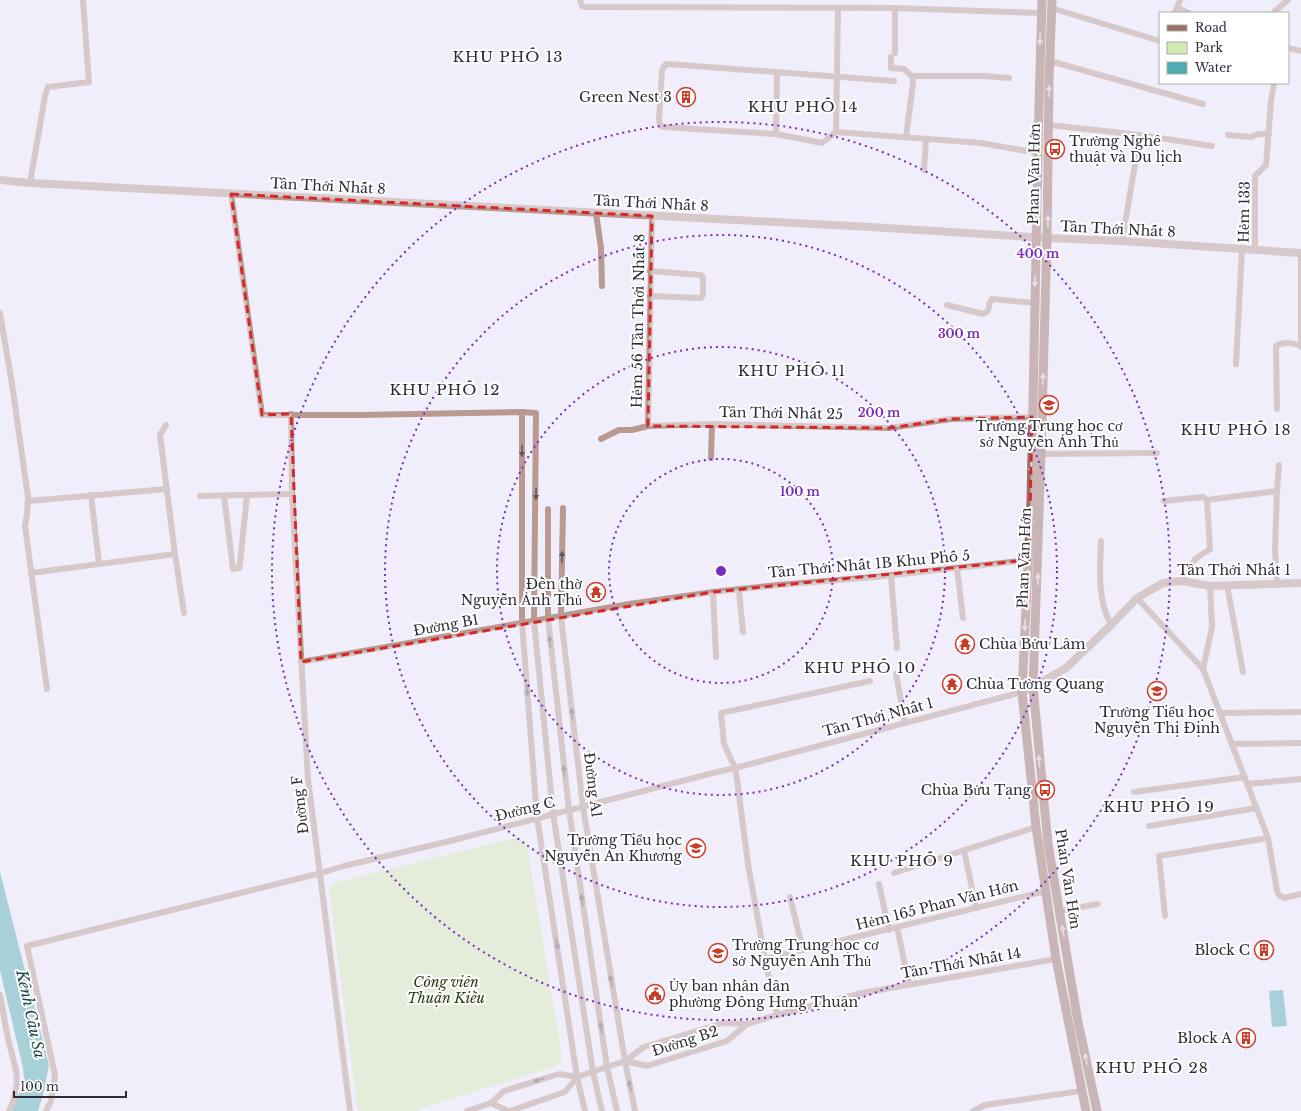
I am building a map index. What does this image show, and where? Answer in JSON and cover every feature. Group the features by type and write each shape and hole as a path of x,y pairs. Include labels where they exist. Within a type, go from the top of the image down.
{"main road":[{"name":"Phan Văn Hớn","path":"1042,0 1028,560 1022,692 1036,827 1056,959 1086,1111"},
{"name":"Phan Văn Hớn","path":"1052,4 1041,454 1033,687 1043,806 1048,844 1078,1022 1098,1111"}],"street":[{"path":"30,183 45,96 48,87 89,82 83,0"},
{"path":"580,0 582,6 585,7 895,8 1041,13"},
{"path":"1175,11 1180,0"},
{"path":"1274,12 1288,0"},
{"path":"1052,4 1159,40"},
{"path":"836,132 838,8"},
{"path":"895,8 891,68 904,69 912,76 984,76 1009,78"},
{"path":"1289,48 1301,51"},
{"path":"1050,61 1203,104"},
{"path":"894,81 666,64 662,70 659,120 660,125 663,127 776,134 822,142 836,132 981,143 1038,153"},
{"path":"776,134 777,72"},
{"path":"906,137 913,84 912,76"},
{"name":"Hẻm 133","path":"1255,250 1255,176 1266,165 1274,84"},
{"path":"1049,125 1140,135 1212,146"},
{"path":"1228,135 1251,137 1258,134 1269,134"},
{"path":"1122,241 1140,135"},
{"path":"924,170 926,139"},
{"name":"Tân Thới Nhất 8","path":"0,180 231,194 1122,241 1301,253"},
{"path":"231,194 262,415 536,413 534,621 553,813 593,1072 602,1111"},
{"path":"596,213 601,248 602,286"},
{"name":"Hẻm 56 Tân Thới Nhất 8","path":"648,426 652,216"},
{"path":"1236,364 1242,249"},
{"path":"1301,253 1301,347"},
{"path":"650,271 701,275 703,295 701,298 650,296"},
{"path":"947,305 983,314 988,311 992,299 1035,303"},
{"path":"0,313 12,384 28,501 25,526 47,689"},
{"path":"1277,409 1276,346 1282,343 1298,344 1301,347"},
{"path":"522,412 522,623 537,817 577,1077 585,1111"},
{"name":"Đường F","path":"292,414 292,494 308,779 350,1111"},
{"name":"Tân Thới Nhất 25","path":"601,438 619,430 632,430 648,426 712,424 889,428 951,419 1032,417"},
{"path":"711,458 712,424"},
{"path":"166,425 160,435 184,613"},
{"path":"1041,454 1157,453"},
{"path":"1276,584 1275,550 1279,465"},
{"path":"28,501 167,489"},
{"path":"1164,501 1203,497 1207,500 1277,492"},
{"path":"200,496 292,494"},
{"path":"91,495 99,563"},
{"path":"224,496 233,569 239,568 240,564 246,495"},
{"path":"1182,581 1195,559 1210,549 1207,500"},
{"name":"Đường A1","path":"563,508 561,617 583,807 625,1061 635,1111"},
{"name":"Đường A1","path":"548,509 548,619 569,810 607,1067 617,1111"},
{"path":"1101,541 1099,582 1106,615 1112,625"},
{"path":"31,573 175,554"},
{"name":"Tân Thới Nhất 1B Khu Phố 5","path":"713,592 891,576 1028,560"},
{"path":"957,568 963,618"},
{"path":"891,576 897,648"},
{"name":"Tân Thới Nhất 1","path":"735,768 1022,692 1066,668 1112,625 1137,598 1163,583 1182,581 1210,586 1301,583"},
{"path":"1227,585 1243,672"},
{"path":"1203,669 1212,627 1210,586"},
{"path":"739,590 743,632"},
{"path":"713,592 716,657"},
{"name":"Đường B1","path":"301,662 629,604 713,592"},
{"path":"1137,598 1203,669 1268,838 1279,895 1284,898 1301,894"},
{"path":"896,674 905,723"},
{"path":"777,1015 765,959 748,864 747,847 735,768 724,744 721,713 870,681"},
{"path":"1220,713 1301,712"},
{"path":"1232,744 1301,743"},
{"name":"Đường C","path":"46,1111 51,1101 55,1075 27,946 344,866 450,841 537,817 583,807 735,768"},
{"path":"1134,792 1244,777"},
{"path":"1247,784 1301,779"},
{"path":"1149,826 1256,808"},
{"path":"894,873 1036,827"},
{"path":"1165,916 1159,856 1268,838"},
{"path":"964,850 976,908"},
{"path":"879,884 889,930"},
{"name":"Hẻm 165 Phan Văn Hớn","path":"765,959 1046,891"},
{"path":"790,897 803,950"},
{"path":"1059,911 1098,904"},
{"path":"897,927 909,984"},
{"name":"Tân Thới Nhất 14","path":"777,1015 862,993 1056,959"},
{"path":"0,995 8,1039 16,1070 17,1083 13,1102 9,1111"},
{"name":"Đường B2","path":"467,1111 491,1104 504,1091 559,1074 577,1077 625,1061 644,1047 723,1023 747,1024 777,1015"},
{"name":"Đường B2","path":"625,1061 647,1066 727,1041 747,1024"},
{"path":"491,1104 509,1111 565,1092 577,1077"},
{"path":"973,1111 985,1105 1081,1091"},
{"path":"491,1104 493,1111"}],"highlighted area":[{"path":"231,194 652,216 648,426 889,428 951,419 1032,417 1029,560 713,592 301,662 291,414 262,415"}],"green space":[{"name":"Công viên Thuận Kiều","path":"519,837 526,841 562,1058 559,1065 414,1111 358,1111 329,889 333,883"}],"water":[{"name":"Kênh Cầu Sa","path":"0,872 49,1065 38,1111 12,1111 24,1080 23,1068 0,970"},
{"path":"1283,990 1287,1026 1272,1027 1269,991"}],"place":[{"name":"Green Nest 3","path":"686,97"},
{"name":"Trường Nghệ thuật và Du lịch","path":"1055,149"},
{"name":"Trường Trung học cơ sở Nguyễn Ảnh Thủ","path":"1049,405"},
{"name":"Đền thờ Nguyễn Ảnh Thủ","path":"596,592"},
{"name":"Chùa Bửu Lâm","path":"965,644"},
{"name":"Chùa Tường Quang","path":"952,684"},
{"name":"Trường Tiểu học Nguyễn Thị Định","path":"1157,691"},
{"name":"Chùa Bửu Tạng","path":"1045,790"},
{"name":"Trường Tiểu học Nguyễn An Khương","path":"696,848"},
{"name":"Block C","path":"1264,950"},
{"name":"Trường Trung học cơ sở Nguyễn Anh Thủ","path":"718,953"},
{"name":"Ủy ban nhân dân phường Đông Hưng Thuận","path":"655,994"},
{"name":"Block A","path":"1246,1038"}],"district":[{"name":"KHU PHỐ 13","path":"508,56"},
{"name":"KHU PHỐ 14","path":"803,106"},
{"name":"KHU PHỐ 11","path":"792,370"},
{"name":"KHU PHỐ 12","path":"445,389"},
{"name":"KHU PHỐ 18","path":"1236,429"},
{"name":"KHU PHỐ 10","path":"860,667"},
{"name":"KHU PHỐ 19","path":"1159,806"},
{"name":"KHU PHỐ 9","path":"902,860"},
{"name":"KHU PHỐ 28","path":"1152,1067"}]}
